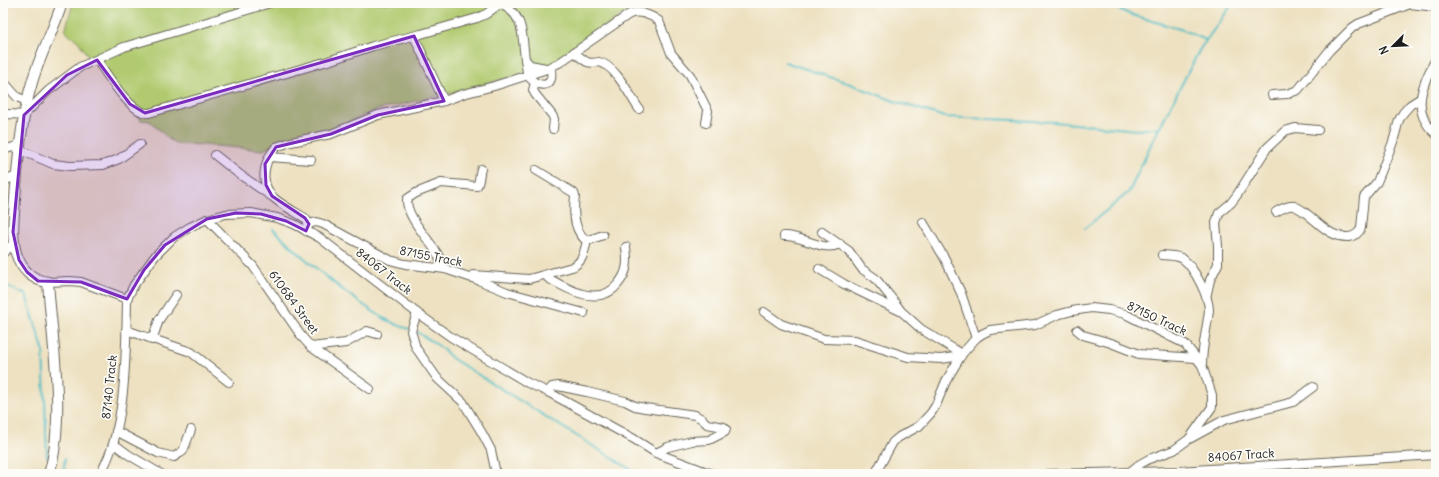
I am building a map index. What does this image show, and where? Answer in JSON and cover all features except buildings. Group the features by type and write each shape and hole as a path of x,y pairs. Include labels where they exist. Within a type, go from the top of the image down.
{"main road":[{"path":"49,474 53,461 56,437 57,402 56,372 48,282 38,281 27,272 19,260 13,232 17,176 24,115 33,79 57,20 62,3"}],"street":[{"path":"3,115 24,115 48,91 80,66 97,60 124,47 270,3"},
{"path":"97,60 130,104 145,113 190,102 373,46 477,18 486,14 497,4 509,9 520,23 524,59 528,76 539,85 548,83 552,77 550,68"},
{"path":"1272,96 1288,94 1298,90 1329,51 1355,26 1410,4 1436,7"},
{"path":"272,196 266,185 264,174 265,164 274,150 279,146 331,134 378,115 444,101 550,68 631,13 635,12 645,14 660,21 671,53 690,75 708,111 706,123"},
{"path":"414,36 444,101"},
{"path":"574,52 588,63 593,64 599,62 609,67 617,76 639,109"},
{"path":"524,59 530,65 550,68"},
{"path":"1436,59 1423,84 1421,98 1425,119 1436,134"},
{"path":"3,81 16,97 27,101"},
{"path":"535,83 535,94 554,117 554,129"},
{"path":"1276,212 1290,206 1296,206 1334,235 1349,237 1355,235 1361,228 1364,197 1377,182 1393,142 1401,116 1410,105 1421,98"},
{"path":"1206,298 1210,280 1218,264 1216,223 1219,213 1234,200 1267,148 1286,131 1294,128 1318,130"},
{"path":"3,150 20,147 53,164 70,166 103,165 119,158 140,144"},
{"path":"214,155 239,174 305,218 307,227"},
{"path":"269,157 311,160"},
{"path":"446,269 411,214 407,199 416,193 441,184 477,186 481,169"},
{"path":"536,170 572,191 574,194 575,227 578,234 587,242"},
{"path":"3,181 17,176"},
{"name":"84067 Track","path":"127,299 134,284 165,245 183,232 207,219 226,214 244,213 286,220 307,227 417,312 451,337 471,349 528,382 634,439 656,453 712,474"},
{"name":"610684 Street","path":"207,219 253,266 296,329 311,347 370,389"},
{"name":"87155 Track","path":"307,227 316,222 323,224 390,260 405,264 446,269 461,273 508,292 584,313"},
{"path":"923,222 945,259 961,293 976,338"},
{"path":"822,232 852,254 862,269 875,278 901,311 921,329 962,355"},
{"path":"587,242 603,236"},
{"path":"784,236 797,237 828,247 840,244"},
{"path":"3,253 14,242"},
{"path":"461,273 529,279 572,268 578,264 584,254 587,242"},
{"path":"545,275 569,290 590,295 604,294 616,286 626,272 626,247"},
{"path":"1162,255 1175,256 1183,260 1198,279 1206,298 1209,309 1202,350 1202,365"},
{"path":"819,269 844,284 901,311"},
{"path":"48,282 81,282 127,299"},
{"path":"152,340 159,320 176,294"},
{"name":"87140 Track","path":"100,474 114,444 124,384 127,299"},
{"name":"87150 Track","path":"875,474 893,442 919,426 931,413 946,381 962,355 976,338 990,330 1035,325 1072,311 1098,308 1125,314 1185,344 1202,365 1212,395 1213,403 1208,414 1189,439 1174,450 1145,462 1131,471"},
{"path":"417,312 411,330 416,348 437,378 463,402 491,450 496,474"},
{"path":"764,312 781,324 824,339 855,340 908,357 941,359 962,355"},
{"path":"126,330 191,352 229,382"},
{"path":"1077,330 1083,335 1111,343 1139,354 1196,358"},
{"path":"311,347 346,343 367,331 377,334"},
{"path":"548,392 552,388 558,386 587,392 625,401 635,406 695,415 707,424 724,427 726,429 725,432 709,440 692,440 668,447 656,453"},
{"path":"1189,439 1224,420 1293,402 1313,387"},
{"path":"116,431 158,453 174,457 183,451 190,430"},
{"path":"114,444 129,455 161,474"},
{"name":"84067 Track","path":"1048,474 1178,471 1436,455"}],"highlighted area":[{"path":"414,36 444,101 378,115 331,134 276,147 265,164 266,185 272,196 305,218 309,224 306,231 286,221 261,214 236,213 207,219 165,245 144,270 127,299 81,282 38,281 27,272 19,260 13,232 24,115 67,75 97,60 130,104 145,113"}],"green space":[{"path":"73,3 639,3 550,65 541,69 443,95 377,110 331,130 280,140 264,150 178,144 170,140 150,121 141,120 102,71 90,59 78,41 65,31"}],"waterway":[{"path":"1106,3 1129,14 1183,30 1206,40"},
{"path":"1085,228 1129,192 1152,142 1200,49 1233,3"},
{"path":"785,62 848,83 894,101 945,117 1054,122 1138,130 1160,127"},
{"path":"273,229 313,266 355,299 387,320 409,329"},
{"path":"3,284 26,295 43,349 47,457"},
{"path":"417,332 439,346 453,359 638,474"},
{"path":"63,474 65,459"}]}
